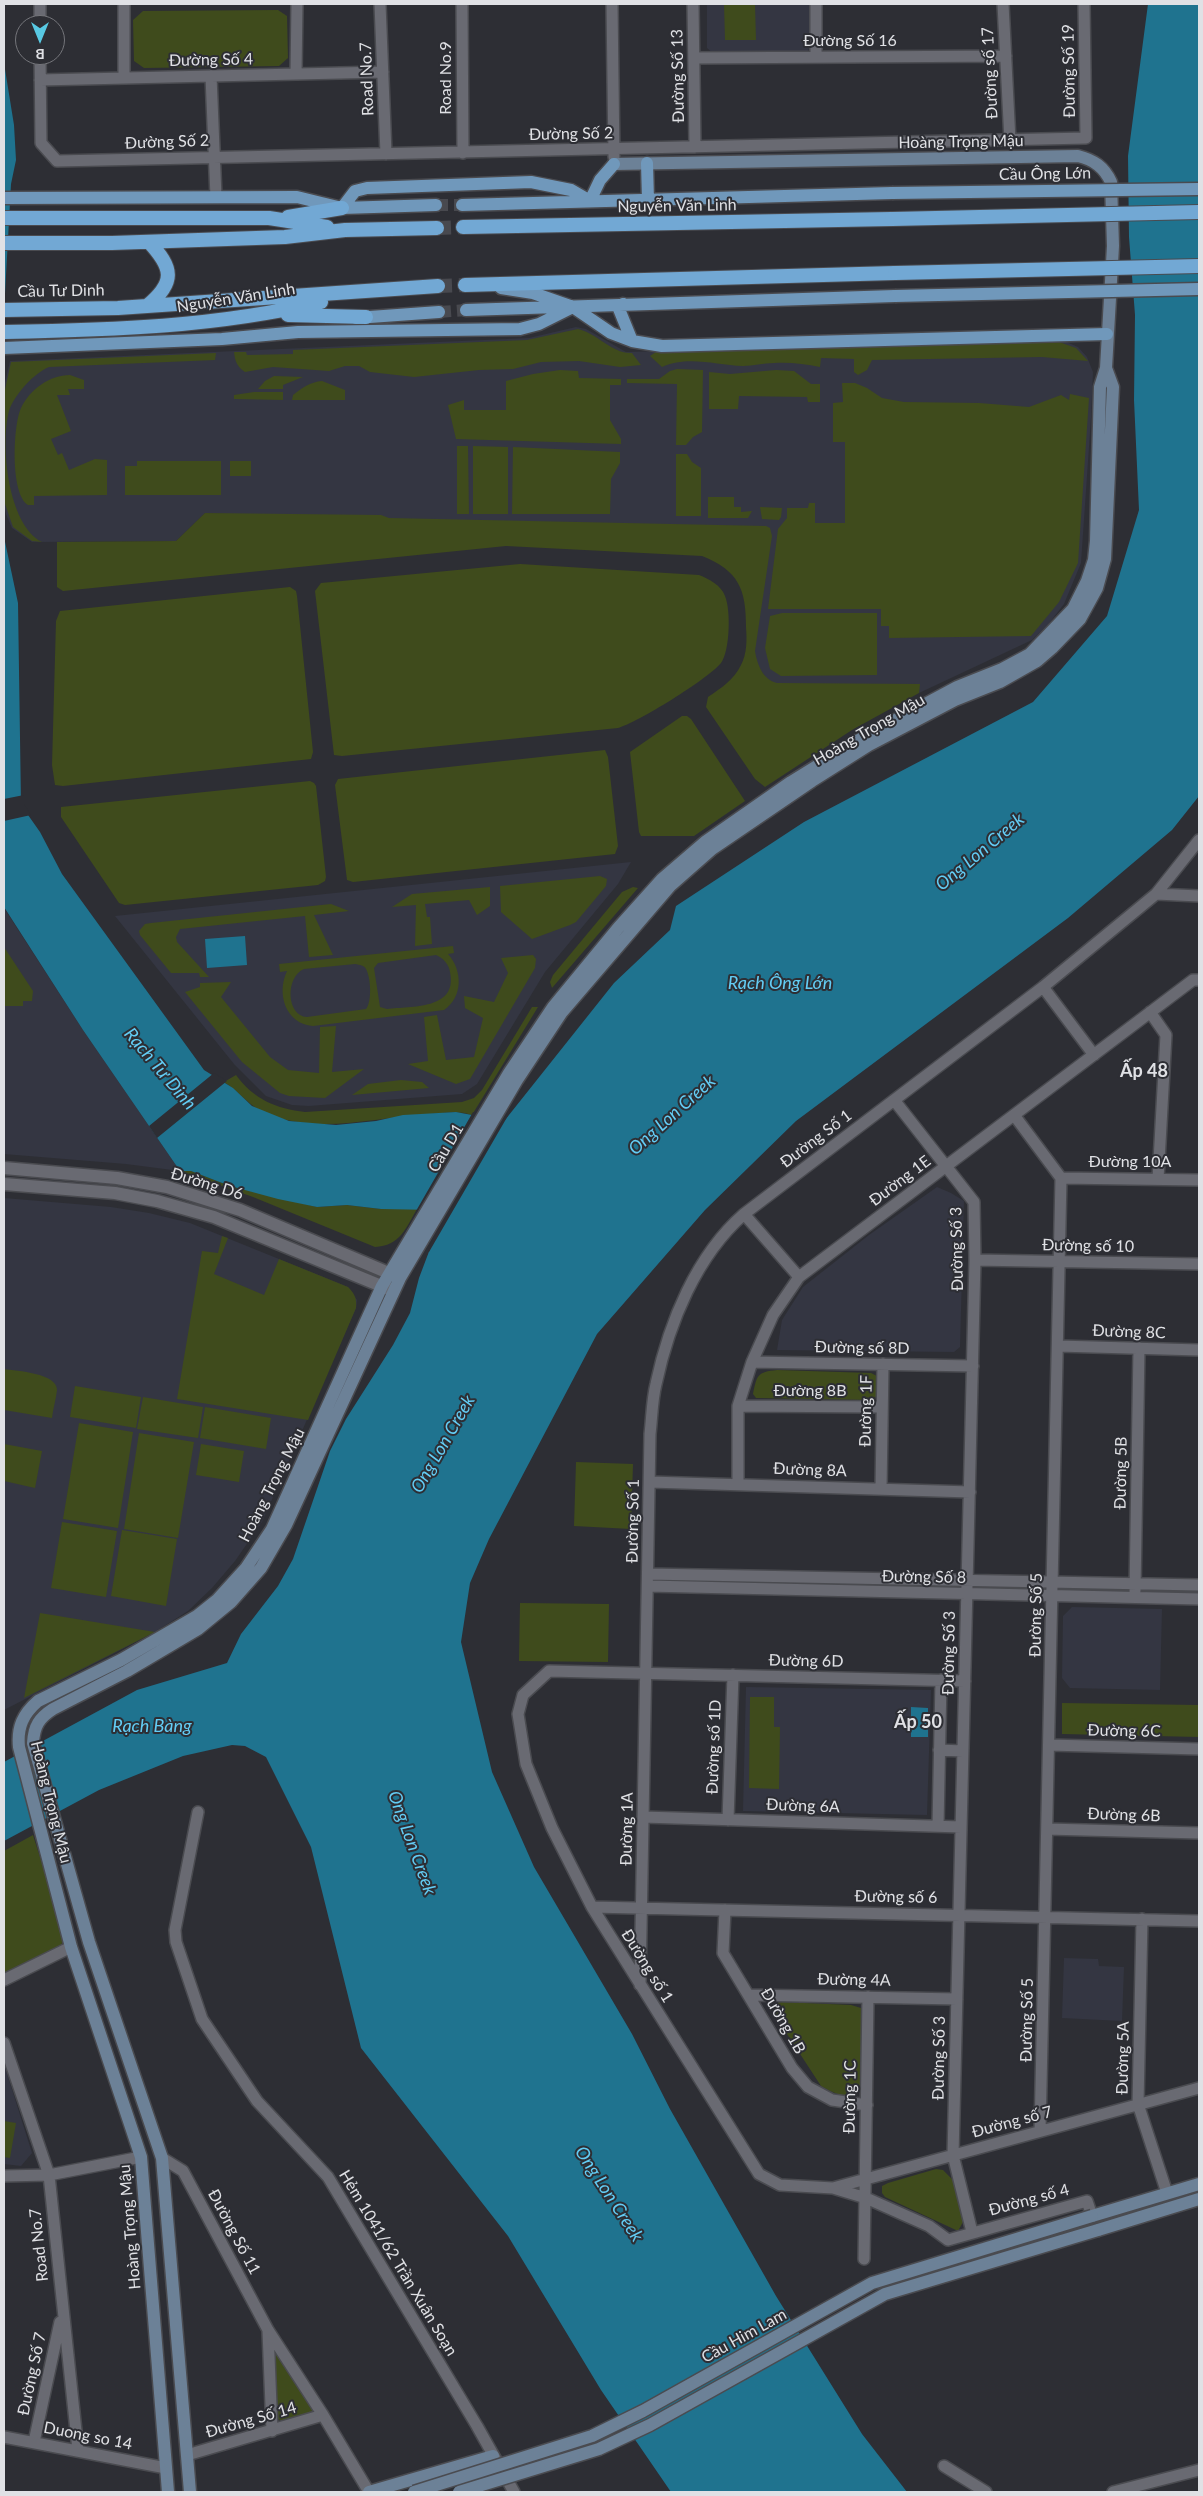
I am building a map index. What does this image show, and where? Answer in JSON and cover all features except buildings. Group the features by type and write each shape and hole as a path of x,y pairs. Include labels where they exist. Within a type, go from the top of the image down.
{"highway":[{"path":"4,218 269,218 342,208"},
{"name":"Nguyễn Văn Linh","path":"463,227 1199,212"},
{"path":"269,218 346,230"},
{"path":"4,242 150,242 285,236 346,230 437,228"},
{"path":"148,306 162,292 169,277 164,260 150,242"},
{"name":"Nguyễn Văn Linh","path":"464,285 1199,266"},
{"name":"Nguyễn Văn Linh","path":"118,308 359,293 438,286"},
{"name":"Nguyễn Văn Linh","path":"4,332 185,325 267,315 359,293"},
{"name":"Cầu Tư Dinh","path":"4,310 118,308"},
{"path":"267,315 366,317"}],"main road":[{"name":"Hoàng Trọng Mậu","path":"513,1077 558,1008 618,928 706,842 791,782 862,738 957,687 1002,669 1030,654 1073,610 1081,596 1094,560 1097,528 1100,387 1106,368 1113,246 1111,182 1106,173 1091,159 1078,156 614,164"},
{"path":"648,163 648,200"},
{"path":"590,201 600,180 614,164"},
{"name":"Nguyễn Văn Linh","path":"342,208 355,191 367,188 531,182 571,190 590,201"},
{"name":"Cầu Ông Lớn","path":"892,194 1199,189"},
{"name":"Nguyễn Văn Linh","path":"462,205 892,194"},
{"path":"4,198 297,198 342,208 436,205"},
{"name":"Nguyễn Văn Linh","path":"484,285 533,293 573,307"},
{"name":"Nguyễn Văn Linh","path":"466,310 896,296 1199,289"},
{"path":"623,304 619,309 620,315 632,341"},
{"path":"573,307 604,328 632,341 662,346 1107,334"},
{"name":"Nguyễn Văn Linh","path":"4,348 117,344 298,332 520,329 539,324 573,307"},
{"name":"Nguyễn Văn Linh","path":"298,332 321,324 366,317 439,312"},
{"name":"Cầu D1","path":"416,1241 513,1077"},
{"name":"Hoàng Trọng Mậu","path":"190,2492 162,2158 89,1942 33,1743 34,1727 42,1716 124,1665 197,1616 233,1583 272,1529 388,1289 416,1241"},
{"name":"Hoàng Trọng Mậu","path":"124,1665 38,1701 28,1709 18,1732 19,1747 71,1947 141,2158 168,2492"},
{"path":"141,2158 162,2158"},
{"path":"1092,2216 1199,2184"},
{"name":"Cầu Him Lam","path":"459,2492 599,2449 650,2425 885,2294 1199,2199"},
{"name":"Cầu Him Lam","path":"414,2492 592,2436 651,2406 872,2283 1092,2216"},
{"path":"158,2359 180,2360"},
{"path":"369,2492 493,2456"}],"street":[{"path":"124,4 124,78"},
{"path":"296,74 297,4"},
{"name":"Road No.7","path":"380,4 386,154"},
{"name":"Road No.9","path":"462,4 463,153"},
{"path":"612,4 614,164"},
{"name":"Đường Số 13","path":"692,4 695,147"},
{"path":"816,4 816,57"},
{"name":"Đường số 17","path":"1003,4 1010,141"},
{"name":"Đường Số 19","path":"1084,4 1086,138"},
{"name":"Đường Số 16","path":"694,58 1006,56"},
{"path":"40,65 40,80"},
{"name":"Đường Số 4","path":"40,80 383,72"},
{"path":"210,76 216,197"},
{"name":"Đường Số 2","path":"40,80 41,143 57,161 1086,138"},
{"name":"Đường Số 1","path":"646,1673 650,1434 654,1396 665,1349 699,1271 712,1249 744,1214 1044,986 1156,894 1199,840"},
{"path":"1156,894 1199,896"},
{"name":"Đường 1E","path":"738,1484 738,1406 752,1362 773,1315 799,1278 1150,1012 1193,980 1199,980"},
{"path":"1044,986 1094,1055"},
{"path":"1150,1012 1166,1034 1158,1179"},
{"name":"Đường Số 3","path":"894,1100 974,1202 973,1366 953,2155 972,2232"},
{"path":"1014,1115 1061,1178"},
{"name":"Đường D6","path":"4,1168 117,1178 167,1187 240,1210 395,1276"},
{"path":"115,1194 117,1178"},
{"name":"Đường 10A","path":"1061,1178 1199,1180"},
{"name":"Đường Số 5","path":"1040,2131 1061,1178"},
{"name":"Đường D6","path":"4,1184 115,1194 157,1201 214,1217 388,1289"},
{"path":"744,1214 799,1278"},
{"name":"Đường số 10","path":"975,1260 1199,1264"},
{"name":"Đường 8C","path":"1058,1346 1199,1350"},
{"name":"Đường 5B","path":"1135,1598 1139,1348"},
{"name":"Đường số 8D","path":"752,1362 973,1366"},
{"name":"Đường 1F","path":"881,1489 883,1364"},
{"name":"Đường 8B","path":"738,1406 882,1408"},
{"name":"Đường 8A","path":"650,1482 970,1492"},
{"name":"Đường Số 8","path":"649,1574 1199,1585"},
{"name":"Đường Số 8","path":"648,1586 1199,1599"},
{"name":"Đường số 1","path":"646,1673 549,1671 523,1695 518,1714 526,1764 552,1828 592,1907 759,2174 780,2185 833,2188 866,2198 929,2226 948,2240"},
{"name":"Đường 6D","path":"646,1673 964,1681"},
{"name":"Đường 1A","path":"640,1985 646,1673"},
{"name":"Đường số 1D","path":"728,1820 733,1675"},
{"path":"938,1826 940,1680"},
{"name":"Đường 6C","path":"1049,1746 1199,1748"},
{"path":"939,1750 963,1750"},
{"name":"Hẻm 1041/62 Trần Xuân Soạn","path":"198,1812 175,1930 176,1942 202,2019 257,2101 328,2177 514,2492"},
{"name":"Đường 6A","path":"643,1817 961,1827"},
{"name":"Đường 6B","path":"1047,1829 1199,1833"},
{"name":"Đường số 6","path":"592,1907 1199,1921"},
{"name":"Đường 1B","path":"725,1910 723,1953 792,2068 808,2087 832,2100 867,2105"},
{"name":"Đường 5A","path":"1142,1919 1138,2104 1167,2193"},
{"path":"4,1980 71,1947"},
{"name":"Đường 4A","path":"749,1994 957,1999"},
{"name":"Đường 1C","path":"864,2259 868,1997"},
{"name":"Road No.7","path":"4,2044 49,2175 62,2313 78,2450"},
{"name":"Đường số 7","path":"833,2188 1199,2088"},
{"path":"4,2176 49,2175 141,2158"},
{"name":"Đường Số 11","path":"162,2158 183,2171 268,2330 369,2492"},
{"name":"Đường số 4","path":"972,2232 1087,2201 1092,2216"},
{"name":"Đường Số 4","path":"948,2240 972,2232"},
{"name":"Đường Số 7","path":"34,2442 62,2313"},
{"name":"Đường Số 11","path":"268,2330 272,2431"},
{"name":"Đường Số 14","path":"187,2454 323,2416"},
{"name":"Duong so 14","path":"4,2437 166,2468"},
{"path":"944,2466 986,2492"},
{"path":"1113,2492 1199,2470"}],"shaded area":[{"path":"707,4 811,4 812,44 805,55 717,57 707,48"},
{"path":"576,327 586,329 626,352 1049,341 1064,341 1078,347 1087,357 1093,372 1091,418 1081,563 1064,604 1047,626 1032,640 919,693 777,694 752,658 766,541 205,513 176,541 32,542 12,528 6,514 4,505 4,387 10,361 529,338"},
{"path":"631,862 618,884 545,972 477,1084 462,1094 309,1106 292,1105 266,1096 234,1064 115,916"},
{"path":"4,908 83,1030 180,1171 126,1164 4,1154"},
{"path":"937,1187 964,1201 960,1347 954,1352 777,1350 782,1320 803,1287 869,1235"},
{"path":"4,1198 111,1207 149,1213 190,1223 348,1287 357,1300 356,1308 262,1522 235,1561 212,1588 188,1611 155,1632 4,1710"},
{"path":"1072,1607 1162,1609 1160,1690 1070,1688 1062,1678 1063,1616"},
{"path":"746,1687 931,1690 927,1815 743,1811"},
{"path":"1064,1958 1098,1959 1099,1966 1124,1967 1122,2021 1062,2018"},
{"path":"4,2064 32,2153 21,2166 4,2164"}],"green space":[{"path":"724,4 755,4 756,40 725,40"},
{"path":"278,10 287,16 288,58 279,66 144,68 134,61 133,20 143,11"},
{"path":"578,329 585,331 611,347 632,353 641,365 620,367 579,361 541,362 513,369 479,370 414,377 370,372 359,366 345,366 329,371 273,367 245,372 237,364 234,352 246,352 247,355 293,354 293,350 527,340"},
{"path":"1059,342 1076,348 1088,361 1042,357 872,360 867,370 858,375 854,372 854,359 821,358 820,367 792,363 743,366 692,361 672,363 662,367 650,356 656,352"},
{"path":"216,353 215,360 49,367 31,379 15,398 9,411 6,426 7,463 9,483 21,519 30,533 42,542 32,541 13,527 4,501 4,394 11,362"},
{"path":"677,369 703,370 702,432 693,437 686,445 676,445 677,384 627,383 627,379 659,379 670,371"},
{"path":"560,370 578,371 579,378 621,379 621,385 610,385 610,420 621,439 621,444 456,439 448,405 464,400 464,410 506,410 506,381"},
{"path":"776,370 794,371 811,384 820,384 820,402 808,402 807,397 739,396 738,409 709,409 709,372 730,374"},
{"path":"70,375 84,380 84,389 68,389 70,395 57,395 71,431 51,439 58,455 62,453 69,470 95,459 107,460 107,495 34,496 34,505 28,505 22,498 18,488 16,474 15,443 18,417 25,401 41,384 55,377"},
{"path":"274,376 303,377 283,385 283,389 258,389 265,381"},
{"path":"322,381 345,390 345,400 292,400 293,395 303,388"},
{"path":"842,383 855,383 882,398 904,402 979,403 1029,407 1061,395 1069,400 1070,394 1089,398 1078,563 1059,602 1031,636 889,638 889,626 881,626 881,609 768,609 778,529 787,518 787,508 808,508 809,503 815,503 815,523 845,523 845,442 833,442 833,403 843,402"},
{"path":"254,392 283,392 283,400 234,399 234,395"},
{"path":"457,446 468,446 469,514 457,514"},
{"path":"473,446 508,447 508,514 473,514"},
{"path":"513,447 620,452 620,463 611,479 610,514 512,514"},
{"path":"676,454 687,454 692,462 701,468 701,516 676,516"},
{"path":"137,461 221,461 221,495 125,495 125,466 137,466"},
{"path":"230,461 251,461 251,476 230,476"},
{"path":"708,497 734,497 734,507 741,507 741,512 752,511 748,518 708,518"},
{"path":"760,507 782,508 781,517 779,520 762,519"},
{"path":"205,513 381,515 389,518 766,526 770,528 772,536 755,651 757,661 764,675 777,683 920,684 919,693 852,730 765,787 755,779 706,707 708,697 735,675 743,661 746,647 746,614 742,592 732,575 715,562 702,556 506,546 63,591 57,587 57,542 176,541"},
{"path":"520,564 699,575 721,589 727,602 729,630 724,657 714,670 688,689 640,718 618,728 342,756 334,755 315,591 321,583"},
{"path":"290,587 296,591 297,596 313,752 311,759 63,786 55,785 52,765 56,621 60,611"},
{"path":"782,613 877,613 877,675 781,676 770,669 765,648 770,616"},
{"path":"682,716 687,716 691,719 745,801 694,836 641,836 630,752"},
{"path":"605,750 608,757 618,846 615,854 353,882 347,880 335,785 338,779"},
{"path":"310,781 316,786 326,877 325,881 318,885 125,905 119,903 61,817 61,807"},
{"path":"600,876 607,879 606,886 576,922 532,939 501,912 500,886"},
{"path":"490,887 490,906 477,915 469,900 425,904 427,917 430,917 432,944 415,946 416,905 392,907 412,894"},
{"path":"633,887 638,888 552,988 550,982 553,975 622,892"},
{"path":"331,904 349,911 314,915 333,955 309,957 305,916 180,929 176,937 177,942 209,977 200,977 199,973 171,973 140,935 139,931 145,924 151,923"},
{"path":"453,946 454,953 448,954 456,968 459,984 455,998 444,1010 313,1026 296,1020 290,1014 283,998 284,980 287,971 280,972 279,964","holes":["436,955 445,962 450,972 451,984 447,993 440,1000 420,1006 387,1009 380,1007 374,968 378,963","362,965 368,973 370,996 366,1009 307,1017 300,1015 295,1010 290,996 291,987 298,973 304,969"]},
{"path":"4,947 33,991 32,1001 23,1001 23,1006 4,1006"},
{"path":"533,955 536,959 535,968 470,1079 456,1084 408,1064 428,1061 424,1017 437,1015 446,1060 474,1057 483,1018 465,1008 464,996 494,1002 508,973 501,958"},
{"path":"231,982 221,997 270,1057 288,1070 319,1073 320,1027 336,1026 332,1072 364,1069 325,1098 289,1096 280,1093 242,1062 185,992 200,987 200,983"},
{"path":"532,1007 538,1007 472,1115 451,1112 348,1123 308,1123 287,1120 267,1114 224,1082 236,1075 250,1090 266,1101 295,1111 305,1112 462,1102 474,1098 482,1090"},
{"path":"401,1080 422,1082 429,1088 352,1095 368,1084"},
{"path":"180,1171 191,1171 230,1186 317,1207 347,1205 381,1209 417,1209 396,1240 384,1246 375,1247 253,1197"},
{"path":"222,1236 228,1238 214,1274 264,1295 279,1259 348,1287 355,1297 356,1308 308,1420 177,1399 202,1251 218,1253"},
{"path":"4,1369 44,1376 55,1384 57,1390 52,1418 4,1410"},
{"path":"777,1370 871,1373 877,1376 877,1396 871,1400 756,1398 753,1394 759,1376 765,1372"},
{"path":"75,1386 141,1397 136,1428 70,1417"},
{"path":"143,1397 203,1407 198,1438 137,1429"},
{"path":"205,1407 271,1418 266,1449 200,1438"},
{"path":"79,1423 133,1432 118,1528 63,1519"},
{"path":"139,1433 194,1442 178,1538 124,1529"},
{"path":"4,1444 42,1451 35,1488 4,1481"},
{"path":"201,1444 244,1451 239,1482 196,1475"},
{"path":"576,1462 633,1464 631,1529 574,1526"},
{"path":"62,1522 117,1531 106,1597 51,1588"},
{"path":"122,1530 177,1539 166,1606 111,1596"},
{"path":"520,1603 609,1604 608,1662 519,1661"},
{"path":"40,1613 155,1632 24,1698"},
{"path":"750,1697 774,1697 774,1727 780,1727 779,1789 749,1788"},
{"path":"1062,1703 1199,1705 1199,1737 1062,1734"},
{"path":"33,1835 64,1933 64,1940 59,1948 4,1976 4,1851"},
{"path":"782,2002 851,2005 861,2008 863,2014 862,2085 855,2095 844,2096 821,2086 770,2008 773,2004"},
{"path":"4,2121 16,2123 10,2158 4,2157"},
{"path":"936,2169 943,2170 954,2181 963,2222 958,2231 885,2197 882,2193 882,2186 888,2183"},
{"path":"275,2350 314,2408 312,2412 281,2421 275,2417 273,2351"}],"water":[{"name":"Rạch Ông Lớn","path":"1148,4 1199,4 1199,796 1172,830 1068,918 796,1121 705,1210 597,1334 489,1539 470,1583 461,1642 492,1772 534,1867 632,2034 670,2109 776,2296 862,2434 907,2492 671,2492 601,2390 508,2236 361,2048 311,1847 266,1757 245,1746 232,1745 183,1756 99,1790 4,1841 4,1762 137,1690 227,1663 241,1634 278,1586 293,1559 330,1451 346,1419 393,1345 410,1313 419,1278 436,1233 435,1210 381,1209 347,1205 317,1207 230,1186 191,1171 180,1171 83,1030 4,907 4,537 18,603 21,805 40,832 62,874 204,1070 233,1088 252,1106 289,1121 336,1125 376,1121 403,1115 456,1112 472,1115 493,1124 505,1120 614,983 670,930 676,906 804,822 1033,702 1107,616 1139,510 1134,400 1135,315 1129,237 1128,156"},
{"path":"4,63 14,125 16,160 11,184 4,312"},
{"path":"245,936 247,965 207,968 205,939"},
{"path":"911,1707 928,1708 928,1737 911,1737"}],"pier":[{"path":"24,795 24,804 31,815 4,821 4,799"},
{"path":"214,1073 227,1081 157,1138 149,1126"},
{"path":"513,1107 428,1252 434,1232 433,1212 416,1211 473,1112 493,1121 504,1118"}],"tunnel":[{"path":"436,205 462,205"},
{"path":"437,228 463,227"},
{"path":"438,286 465,285"},
{"path":"439,312 466,310"}],"district":[{"name":"Ấp 48","path":"1144,1071"},
{"name":"Ấp 50","path":"918,1722"}],"water label":[{"name":"Ong Lon Creek","path":"980,852"},
{"name":"Rạch Tư Dinh","path":"160,1069"},
{"name":"Ong Lon Creek","path":"672,1115"},
{"name":"Ong Lon Creek","path":"443,1444"},
{"name":"Rạch Bàng","path":"152,1726"},
{"name":"Ong Lon Creek","path":"412,1843"},
{"name":"Ong Lon Creek","path":"609,2194"}]}
